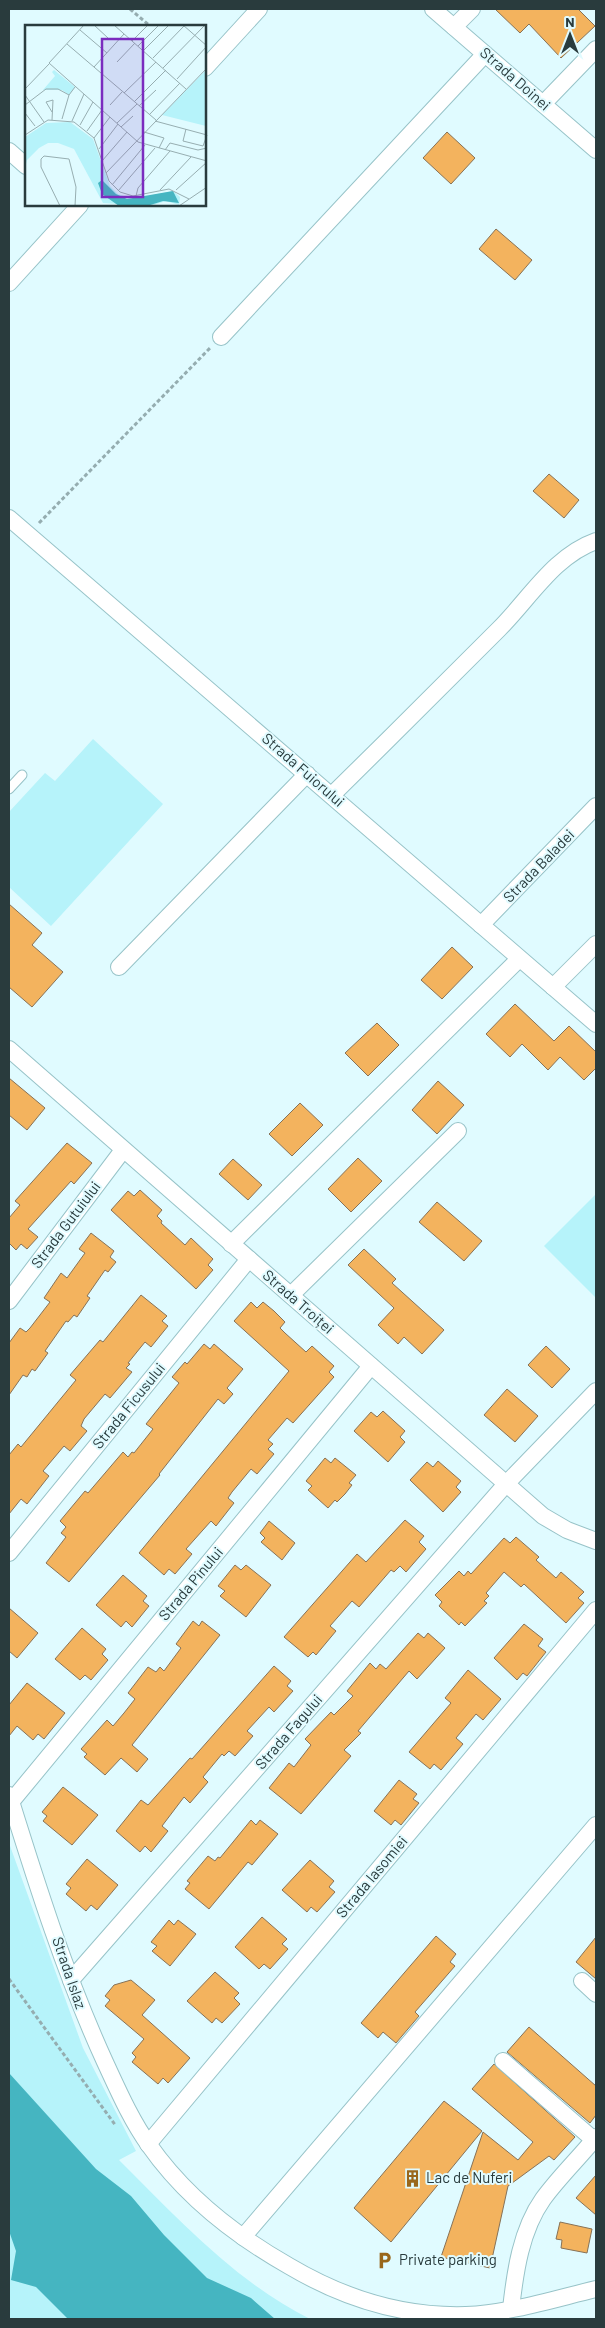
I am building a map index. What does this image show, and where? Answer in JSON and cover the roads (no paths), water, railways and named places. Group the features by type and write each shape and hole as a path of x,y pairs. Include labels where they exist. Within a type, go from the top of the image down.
{"street":[{"path":"206,67 259,9"},
{"name":"Strada Doinei","path":"433,9 596,150"},
{"path":"454,27 472,9"},
{"path":"543,104 596,49"},
{"path":"221,337 485,54"},
{"path":"9,151 25,165"},
{"path":"9,282 76,206"},
{"name":"Strada Fuiorului","path":"9,518 596,1024"},
{"path":"332,795 501,627 560,562 580,546 596,541"},
{"path":"119,967 307,774"},
{"name":"Strada Baladei","path":"481,925 596,806"},
{"path":"553,987 596,944"},
{"path":"231,1244 519,959"},
{"name":"Strada Troiței","path":"9,1049 543,1516 567,1530 596,1541"},
{"path":"291,1295 458,1132"},
{"name":"Strada Gutuiului","path":"9,1301 123,1150"},
{"name":"Strada Ficusului","path":"9,1553 249,1259"},
{"name":"Strada Pinului","path":"10,1798 371,1366"},
{"name":"Strada Fagului","path":"71,1980 506,1484 596,1391"},
{"name":"Strada Iasomiei","path":"148,2144 596,1610"},
{"name":"Strada Islaz","path":"10,1798 71,1980 115,2084 148,2144 186,2188 243,2237 312,2280 384,2308 421,2313 466,2315 511,2309 596,2289"},
{"path":"243,2237 596,1825"},
{"path":"582,1981 596,1994"},
{"path":"503,2061 595,2139 543,2198 535,2212 518,2262 511,2309"}],"lane":[{"path":"9,789 22,774"}],"place":[{"name":"Lac de Nuferi","path":"412,2178"},
{"name":"Private parking","path":"385,2260"}]}
